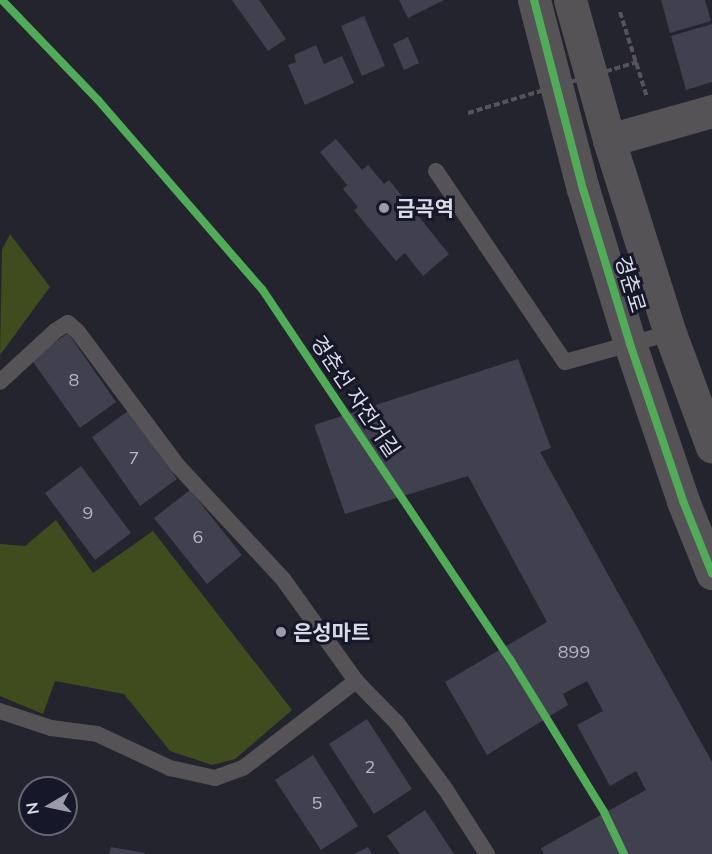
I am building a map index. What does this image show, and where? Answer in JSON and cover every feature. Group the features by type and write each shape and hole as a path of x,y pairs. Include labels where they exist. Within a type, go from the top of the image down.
{"street":[{"name":"경춘로","path":"570,0 609,140 670,333 712,447"},
{"name":"경춘로","path":"533,1 583,189 630,344 683,501 712,573"},
{"path":"609,140 712,111"}],"lane":[{"path":"436,171 565,362 670,333"},
{"path":"0,382 55,331 68,323 78,332 177,465 283,579 356,681 397,723 446,790 487,854"},
{"path":"0,711 51,728 97,734 170,768 215,778 243,768 356,681"}],"path":[{"path":"621,12 650,105"},
{"path":"468,112 637,62"}],"green space":[{"path":"10,234 50,287 0,355 2,250"},
{"path":"56,520 93,573 153,531 292,710 235,759 212,765 170,751 124,694 55,681 43,714 0,696 0,544 25,546"}],"building":[{"path":"232,0 259,0 286,39 268,51"},
{"path":"399,0 444,0 408,18"},
{"path":"661,0 705,0 711,21 670,33"},
{"path":"364,16 385,66 362,76 341,26"},
{"path":"712,24 712,82 686,90 671,36"},
{"path":"408,37 419,63 404,70 393,44"},
{"path":"316,45 324,64 342,56 354,83 305,105 288,65 296,62 294,55"},
{"name":"금곡역","path":"336,139 362,170 368,165 384,184 389,180 449,254 423,276 405,253 396,261 354,210 358,207 343,189 347,185 320,152"},
{"path":"68,333 116,402 80,428 31,359"},
{"path":"518,359 551,448 540,452 712,762 712,854 544,854 541,848 646,790 636,771 610,786 577,725 603,711 587,681 563,694 568,705 487,755 445,682 547,622 468,476 345,514 314,425"},
{"path":"128,411 177,479 140,506 92,437"},
{"path":"81,466 131,533 95,560 45,493"},
{"path":"190,490 242,555 207,584 154,518"},
{"path":"367,719 412,789 374,814 329,744"},
{"path":"313,755 358,826 321,850 275,780"},
{"path":"425,810 454,854 400,854 387,836"},
{"path":"111,847 145,853 145,854 109,854"},
{"path":"368,847 372,854 354,854"}],"cycle path":[{"name":"경춘선 자전거길","path":"2,0 98,100 262,289 510,659 604,812 624,854"},
{"path":"534,0 583,189 630,344 683,501 712,573"}],"place":[{"name":"금곡역","path":"384,208"},
{"name":"은성마트","path":"281,632"}]}
